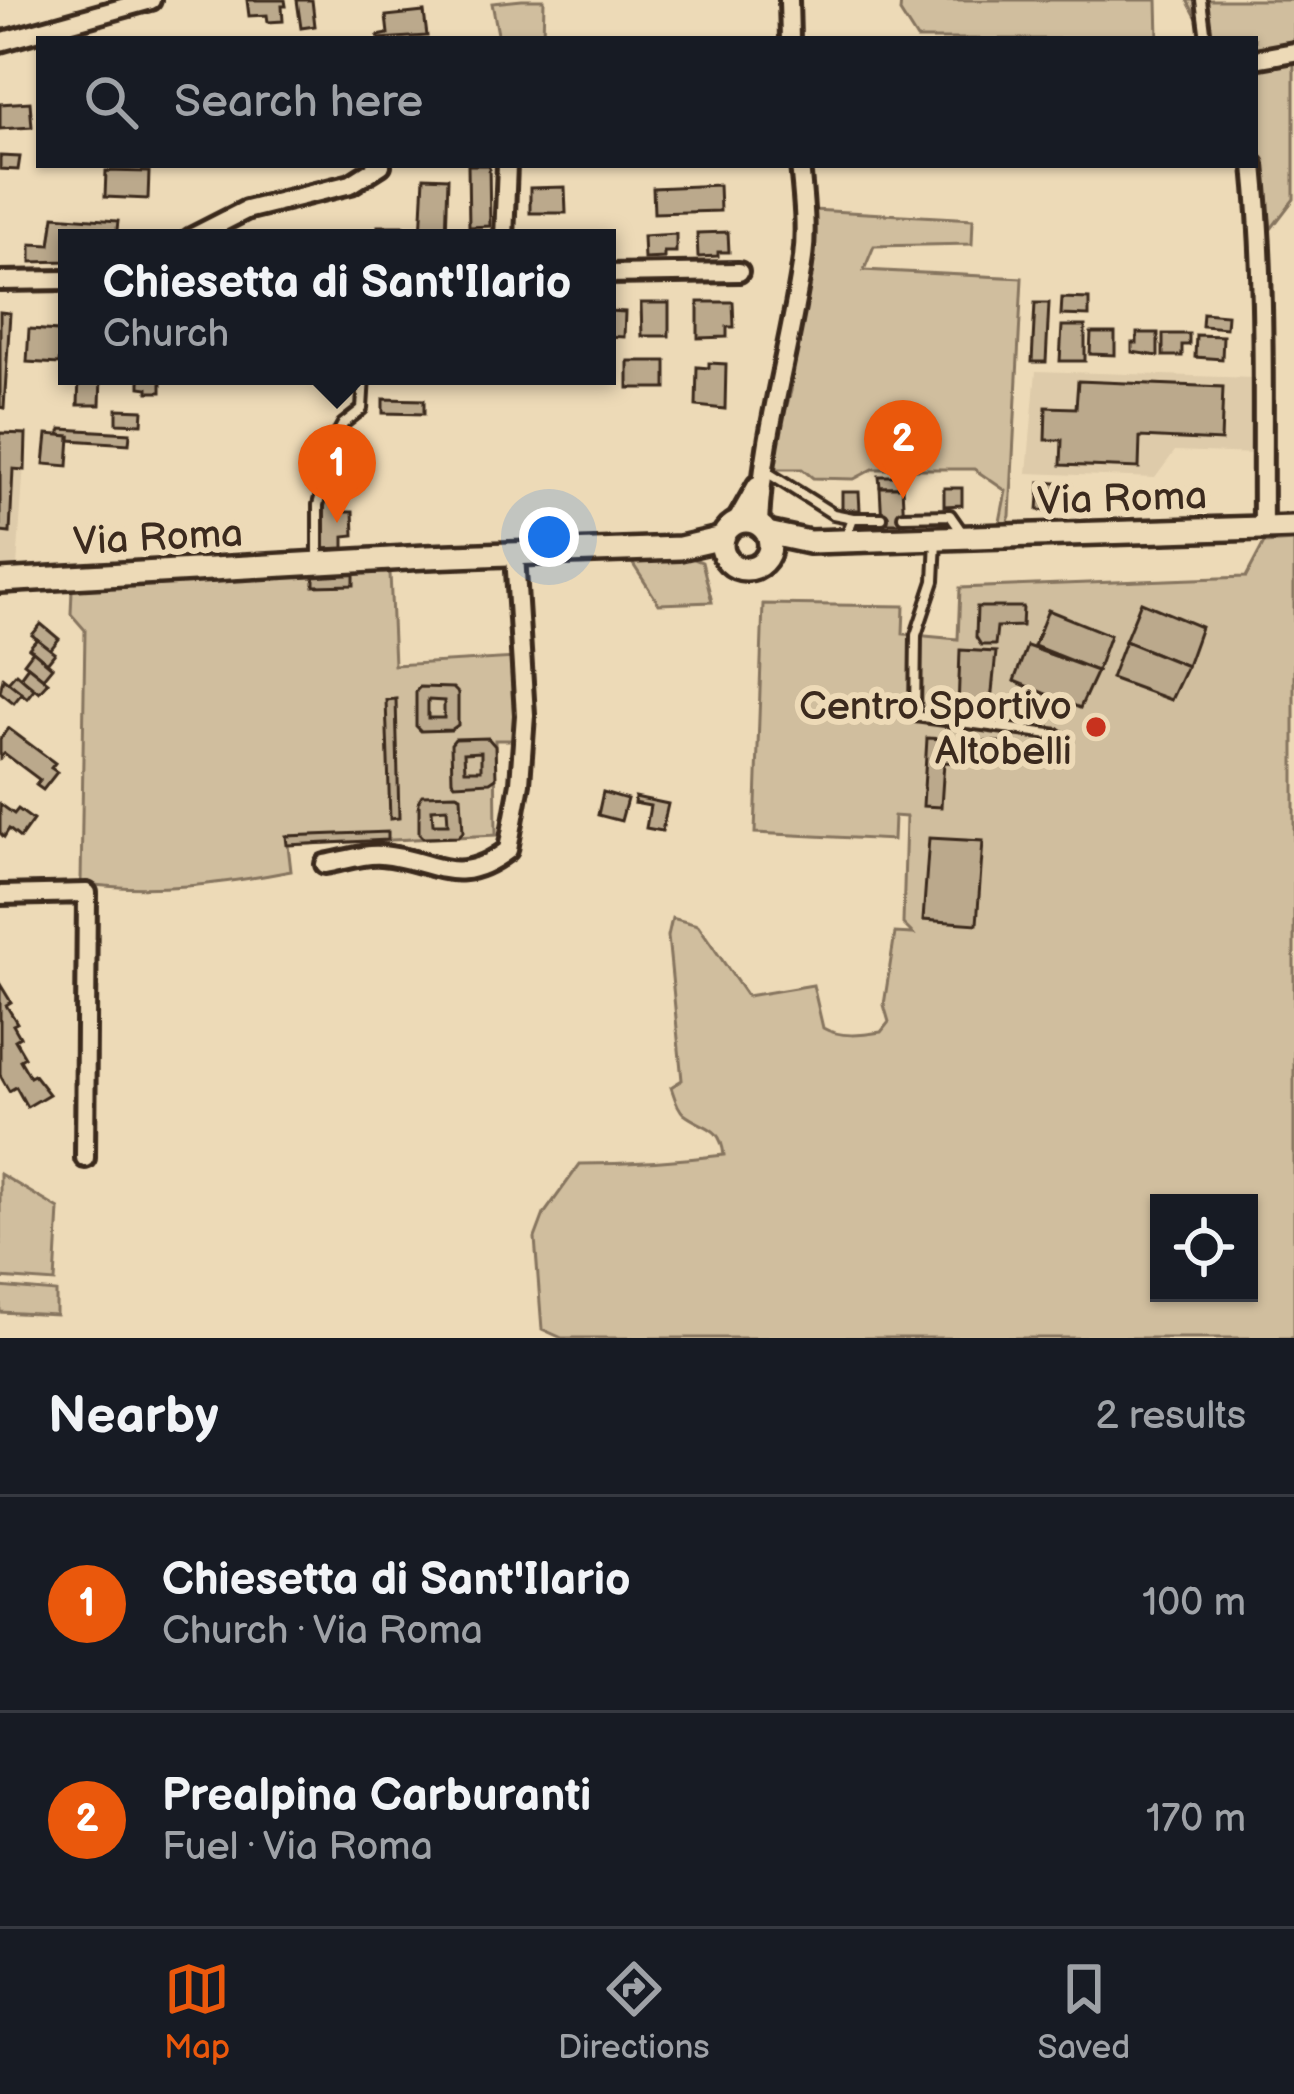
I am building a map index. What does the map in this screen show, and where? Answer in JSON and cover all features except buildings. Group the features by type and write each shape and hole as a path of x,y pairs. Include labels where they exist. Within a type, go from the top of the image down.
{"street":[{"path":"0,42 148,0"},
{"path":"789,0 790,36"},
{"path":"1258,58 1294,52"},
{"path":"208,229 245,210 351,184 376,168"},
{"path":"504,229 507,168"},
{"path":"763,563 770,548 763,529 762,475 803,254 800,168"},
{"path":"1254,168 1262,299 1263,528"},
{"path":"616,274 739,272"},
{"path":"0,280 58,280"},
{"path":"728,540 762,475"},
{"name":"Via Roma","path":"0,581 680,548 728,540 751,522 809,542"},
{"name":"Via Roma","path":"728,540 740,569 756,568 849,529 936,538 1294,526"},
{"path":"326,864 379,854 468,872 508,850 524,748 515,555"},
{"path":"0,895 87,893 86,1158"}],"lane":[{"path":"1201,0 1206,36"},
{"path":"318,563 317,505 338,434 362,409 363,385"},
{"path":"762,475 833,514 849,529 881,518"},
{"path":"904,516 950,515 966,537"},
{"path":"936,538 934,581 916,635 915,716 1058,735"}],"shaded area":[{"path":"544,0 543,36 498,36 492,3"},
{"path":"901,0 1157,0 1158,36 915,36 900,12"},
{"path":"1187,0 1294,0 1294,42 1258,48 1258,36 1206,36"},
{"path":"1294,60 1294,199 1271,229 1258,130 1258,66"},
{"path":"812,210 973,219 972,244 874,246 864,270 1022,278 1006,526 999,527 1006,491 974,469 873,469 854,479 813,478 802,469 774,469 791,391"},
{"path":"1036,371 1255,378 1256,454 1175,451 1155,478 1027,473"},
{"path":"0,433 26,434 17,567 0,568"},
{"path":"1294,541 1294,1338 562,1338 542,1329 535,1238 544,1214 580,1164 724,1155 719,1138 682,1111 671,1087 682,1080 668,936 672,918 698,925 747,996 813,985 823,1028 866,1034 881,1032 889,1022 884,1005 895,933 913,934 903,924 906,817 894,816 893,840 755,833 763,604 904,606 903,634 958,639 960,588 1246,577 1264,543"},
{"path":"689,557 702,562 712,602 659,604 631,561"},
{"path":"390,573 394,665 516,658 521,740 495,740 496,835 288,845 291,871 213,883 134,888 81,883 85,630 71,614 72,590 277,575"},
{"path":"0,1174 59,1209 55,1282 0,1278"},
{"path":"0,1287 56,1292 56,1315 0,1312"}],"place":[{"name":"Prealpina Carburanti","path":"903,499"},
{"name":"Chiesetta di Sant'Ilario","path":"337,523"},
{"name":"Centro Sportivo Altobelli","path":"1096,727"}]}
